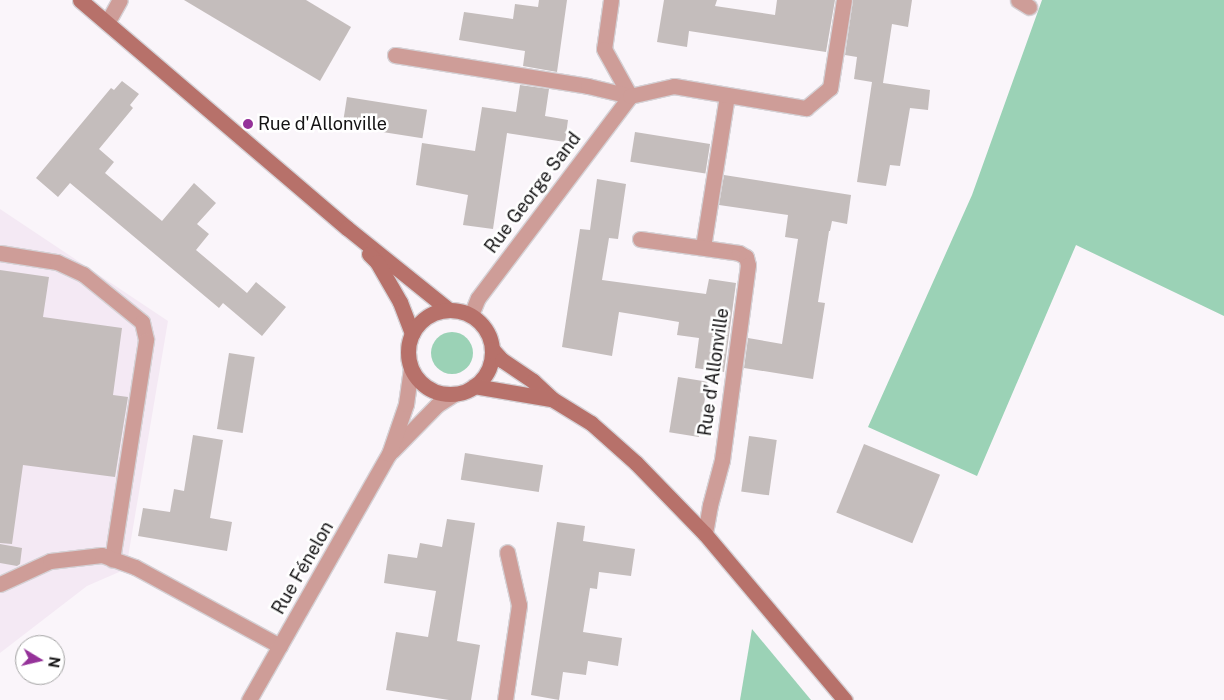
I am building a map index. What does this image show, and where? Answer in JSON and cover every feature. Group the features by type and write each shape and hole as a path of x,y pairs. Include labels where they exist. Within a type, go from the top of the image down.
{"main road":[{"path":"80,0 346,228 449,310 471,315 485,329 492,349 502,360 533,381 552,399 591,423 636,463 705,534 845,700"},
{"path":"346,228 377,262 400,302 412,334"},
{"path":"449,310 427,316 412,334 408,357 411,368 418,379 428,388 440,393 454,394 474,386 488,370 492,349"},
{"path":"474,386 552,399"}],"street":[{"path":"107,23 120,0"},
{"path":"611,0 604,49 630,96"},
{"path":"395,55 588,86 630,96 674,86 806,108 830,88 844,0"},
{"path":"640,239 703,247 727,95"},
{"name":"Rue George Sand","path":"471,315 478,298 630,96"},
{"name":"Rue d'Allonville","path":"703,247 739,253 746,258 748,265 722,460 710,504 705,534"},
{"path":"0,253 56,262 83,274 142,322 146,340 112,559"},
{"name":"Rue Fénelon","path":"249,700 389,454 406,404 411,368"},
{"name":"Rue Fénelon","path":"389,454 437,405 454,394"},
{"path":"505,700 519,605 507,552"},
{"path":"0,584 50,561 102,555 135,568 280,646"}],"shaded area":[{"path":"0,209 168,321 126,569 87,586 23,635 15,635 15,641 0,653"}],"green space":[{"path":"1042,0 1224,0 1224,316 1076,245 977,476 868,427 972,195"},
{"path":"452,332 467,338 473,353 467,368 452,374 437,368 431,353 437,338"},
{"path":"752,629 811,700 740,700"}],"building":[{"path":"184,0 306,0 351,27 320,81"},
{"path":"539,0 567,0 557,72 523,66 525,51 459,40 464,12 513,19 515,4 538,7"},
{"path":"664,0 717,0 715,6 775,15 777,0 835,0 826,52 689,31 687,47 657,42"},
{"path":"853,0 912,0 908,27 892,24 883,83 930,90 928,110 910,108 900,166 890,165 886,186 857,182 872,82 854,79 857,57 845,55"},
{"path":"122,81 139,94 130,105 133,108 99,149 114,162 105,173 162,221 194,183 216,203 197,224 209,234 196,250 247,293 256,282 286,307 262,336 223,303 219,308 70,183 58,197 36,178 111,88 114,90"},
{"path":"520,85 549,89 545,116 568,120 565,142 507,133 493,229 463,225 468,195 416,185 422,143 475,151 482,107 516,112"},
{"path":"347,97 427,110 422,138 342,126"},
{"path":"635,132 710,144 705,174 630,162"},
{"path":"724,175 851,195 847,224 832,221 829,231 818,302 825,303 813,379 744,368 748,338 782,344 798,239 785,237 788,215 719,205"},
{"path":"597,179 626,184 618,239 609,238 602,280 706,294 709,279 736,283 724,372 695,368 699,338 677,335 679,322 619,312 612,356 562,347 580,229 590,230"},
{"path":"0,270 49,277 43,317 122,328 113,395 128,397 115,477 23,465 12,544 0,543"},
{"path":"229,353 255,357 243,433 217,429"},
{"path":"678,377 708,382 699,437 669,432"},
{"path":"193,435 223,440 210,518 232,522 227,551 138,536 143,508 170,512 174,489 184,491"},
{"path":"749,436 777,440 769,495 741,491"},
{"path":"864,444 940,475 912,543 836,513"},
{"path":"465,453 543,465 539,492 461,480"},
{"path":"447,519 475,523 457,641 480,645 471,700 449,700 386,690 396,632 428,637 436,591 384,583 388,554 417,558 420,543 442,547"},
{"path":"557,522 585,526 583,541 635,549 631,576 599,572 597,589 590,588 583,632 622,638 618,666 588,661 586,675 563,672 559,700 531,695"},
{"path":"0,544 22,548 20,564 17,566 0,563"}],"place":[{"name":"Rue d'Allonville","path":"248,124"}]}
